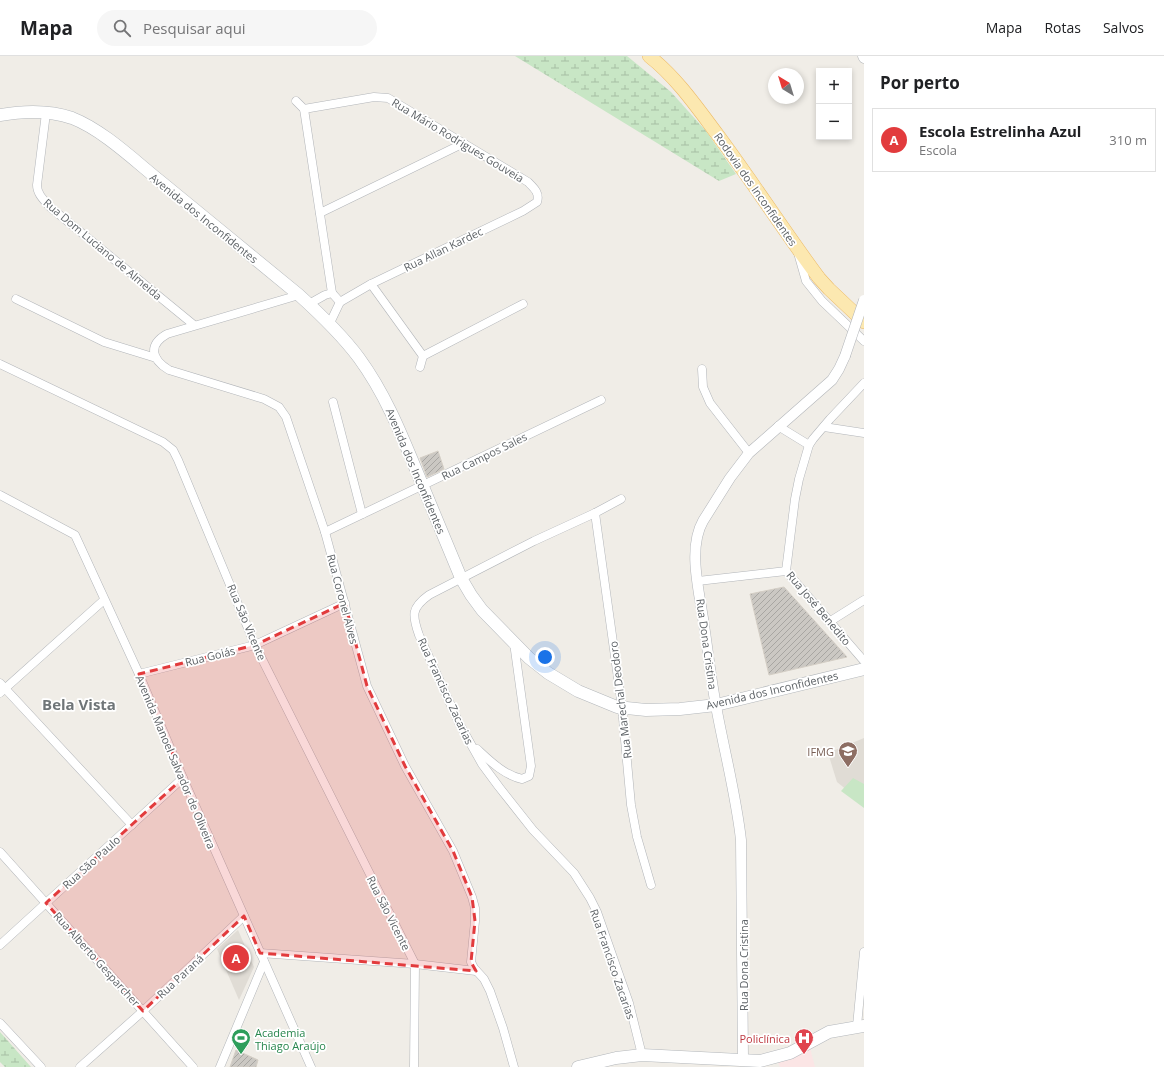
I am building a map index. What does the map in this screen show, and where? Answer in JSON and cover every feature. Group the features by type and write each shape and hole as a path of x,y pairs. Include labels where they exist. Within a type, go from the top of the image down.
{"main road":[{"name":"Rodovia dos Inconfidentes","path":"649,56 672,77 698,108 796,246 829,289 864,322"},
{"name":"Avenida dos Inconfidentes","path":"0,116 16,112 46,112 71,118 99,133 299,295 342,336 376,384 395,420 461,578 471,595 482,610 514,643 548,673 578,691 617,707 646,710 680,709 716,705 864,669"},
{"path":"578,1067 588,1066 616,1058 642,1055 760,1061 777,1057 801,1048 829,1032 860,1026"}],"street":[{"name":"Rua Mário Rodrigues Gouveia","path":"304,109 374,97 388,98 528,182 536,191"},
{"path":"296,101 304,109 332,293 340,302 330,325"},
{"name":"Rua Dom Luciano de Almeida","path":"46,112 36,185 42,198 50,207 194,325"},
{"path":"320,213 464,143"},
{"name":"Rua Allan Kardec","path":"340,302 371,284 533,205 538,198 536,191"},
{"path":"796,246 806,281 822,302 864,340"},
{"path":"371,284 423,356"},
{"path":"309,304 325,294 332,293"},
{"path":"16,299 104,342 156,358 154,349 156,343 160,338 167,334 299,295"},
{"name":"Rua Dona Cristina","path":"743,1059 741,840 739,818 716,705 698,581 695,546 699,528 730,478 749,453 832,380 840,369 864,300"},
{"path":"420,367 423,356 523,304"},
{"name":"Rua Coronel Alves","path":"156,358 159,363 169,370 264,399 279,407 286,417 325,532 367,686 405,766 453,851 472,897 475,908 471,958 472,965 484,979 490,991 503,1028 514,1067"},
{"name":"Rua São Vicente","path":"0,364 163,442 173,450 255,645 415,964"},
{"path":"702,369 705,393 715,410 749,453"},
{"name":"Rua José Benedito","path":"864,383 812,439 809,445 795,499 786,571 864,661"},
{"name":"Rua Campos Sales","path":"325,532 601,400"},
{"path":"333,402 362,514"},
{"path":"778,426 809,445"},
{"path":"824,427 864,433"},
{"name":"Avenida Manoel Salvador de Oliveira","path":"0,495 75,535 138,674 311,1067"},
{"name":"Rua Francisco Zacarias","path":"621,499 534,541 429,595 421,601 414,614 419,635 459,723 482,764 533,830 574,873 586,890 597,912 629,1003 642,1055"},
{"name":"Rua Marechal Deodoro","path":"595,512 622,707 631,805 637,837 651,885"},
{"path":"698,581 786,571"},
{"path":"104,600 2,688 132,825"},
{"path":"830,622 864,600"},
{"name":"Rua Goiás","path":"138,674 255,645 345,603"},
{"path":"469,742 495,765 508,773 522,779 529,776 531,766 514,643"},
{"name":"Rua São Paulo","path":"0,945 183,778"},
{"name":"Rua Alberto Gesparcher","path":"0,852 193,1067"},
{"name":"Rua Paraná","path":"80,1067 143,1011 244,916"},
{"path":"860,1026 864,952"},
{"path":"260,953 415,964 476,971"},
{"path":"220,1067 264,962"},
{"path":"414,1067 415,964"},
{"path":"0,1023 41,1067"}],"highlighted area":[{"path":"345,603 367,686 405,766 453,851 472,897 475,921 471,962 476,971 260,953 244,916 143,1011 46,903 183,778 139,674 255,645"}],"shaded area":[{"name":"IFMG","path":"864,738 864,804 837,782 828,753"},
{"path":"238,930 254,967 239,1000 217,949"},
{"name":"Policlínica","path":"810,1048 815,1067 780,1067 778,1063"}],"green space":[{"path":"515,56 627,56 671,92 706,131 736,174 719,181"},
{"path":"853,778 864,784 864,808 841,791"},
{"path":"0,1032 31,1067 5,1067 0,1062"}],"building":[{"path":"438,451 444,469 427,477 420,458"},
{"path":"784,587 847,657 769,675 750,594"},
{"name":"Academia Thiago Araújo","path":"236,1050 258,1060 256,1067 230,1067"}],"place":[{"name":"IFMG","path":"848,768"},
{"name":"Escola Estrelinha Azul","path":"236,958"},
{"name":"Academia Thiago Araújo","path":"241,1055"},
{"name":"Policlínica","path":"804,1055"}],"district":[{"name":"Bela Vista","path":"79,704"}]}
